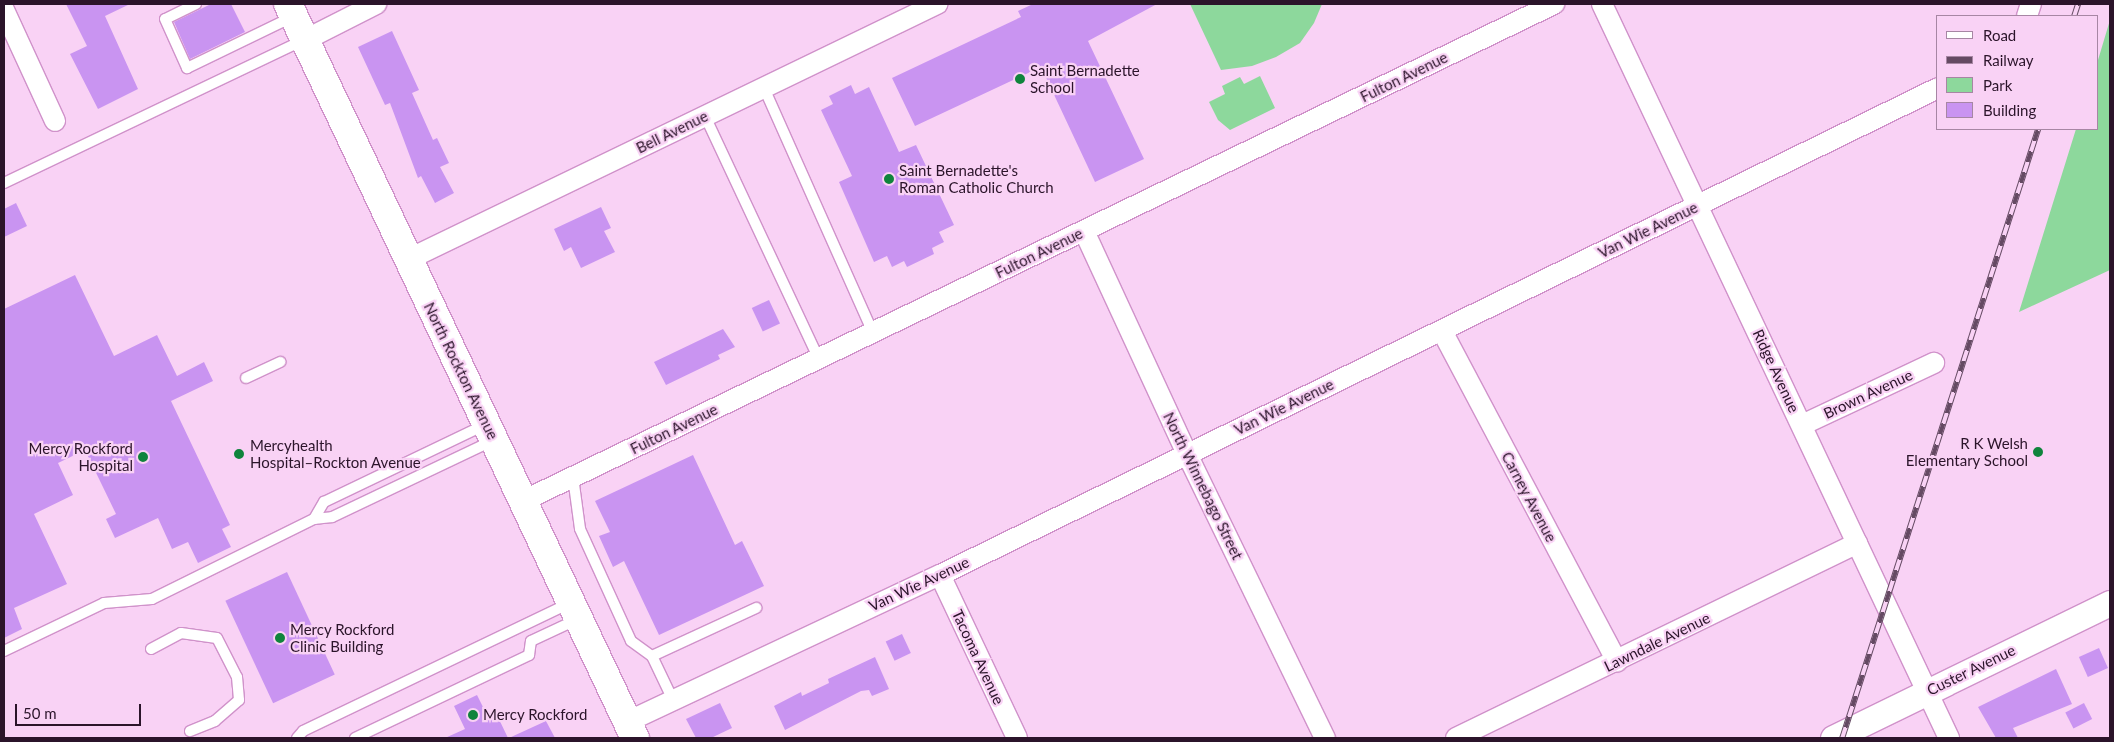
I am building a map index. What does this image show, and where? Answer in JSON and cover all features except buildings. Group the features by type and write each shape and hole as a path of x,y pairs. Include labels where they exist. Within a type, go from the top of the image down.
{"main road":[{"name":"North Rockton Avenue","path":"291,10 407,260 631,730"}],"street":[{"path":"305,40 376,4"},
{"name":"Bell Avenue","path":"407,260 937,4"},
{"name":"Fulton Avenue","path":"523,501 1554,4"},
{"name":"Ridge Avenue","path":"1602,4 1949,738"},
{"path":"4,10 55,121"},
{"name":"Van Wie Avenue","path":"631,730 673,700 940,575 1936,89"},
{"name":"North Winnebago Street","path":"1084,231 1187,454 1325,738"},
{"name":"Carney Avenue","path":"1442,331 1617,662"},
{"name":"Brown Avenue","path":"1802,425 1934,363"},
{"name":"Lawndale Avenue","path":"1456,738 1617,662 1857,544"},
{"name":"Tacoma Avenue","path":"940,575 1016,738"},
{"name":"Custer Avenue","path":"1833,738 1927,690 2110,603"}],"lane":[{"path":"196,4 165,19 186,68 291,10"},
{"path":"4,183 305,40"},
{"path":"764,88 873,333"},
{"path":"705,116 820,358"},
{"path":"246,378 281,362"},
{"path":"314,519 324,502 490,433"},
{"path":"4,650 104,603 152,599 314,519 332,517 490,433"},
{"path":"573,477 580,529 631,641 652,656 673,700"},
{"path":"652,656 756,608"},
{"path":"297,738 303,731 575,611"},
{"path":"355,738 528,655 531,641 575,611"},
{"path":"151,649 181,633 217,638 237,677 239,700 215,720 190,731"}],"green space":[{"path":"1190,4 1322,4 1314,23 1300,43 1276,57 1252,66 1221,70"},
{"path":"2110,20 2110,270 2019,312 2076,130 2099,130 2099,57"},
{"path":"1260,76 1275,108 1230,130 1218,120 1209,102 1225,94 1222,86 1240,77 1244,84"}],"railway":[{"path":"2074,15 2078,4"},
{"path":"1842,738 2038,130"}],"place":[{"name":"Saint Bernadette School","path":"1020,79"},
{"name":"Saint Bernadette's Roman Catholic Church","path":"889,179"},
{"name":"R K Welsh Elementary School","path":"2038,452"},
{"name":"Mercyhealth Hospital–Rockton Avenue","path":"239,454"},
{"name":"Mercy Rockford Hospital","path":"143,457"},
{"name":"Mercy Rockford Clinic Building","path":"280,638"},
{"name":"Mercy Rockford","path":"473,715"}]}
